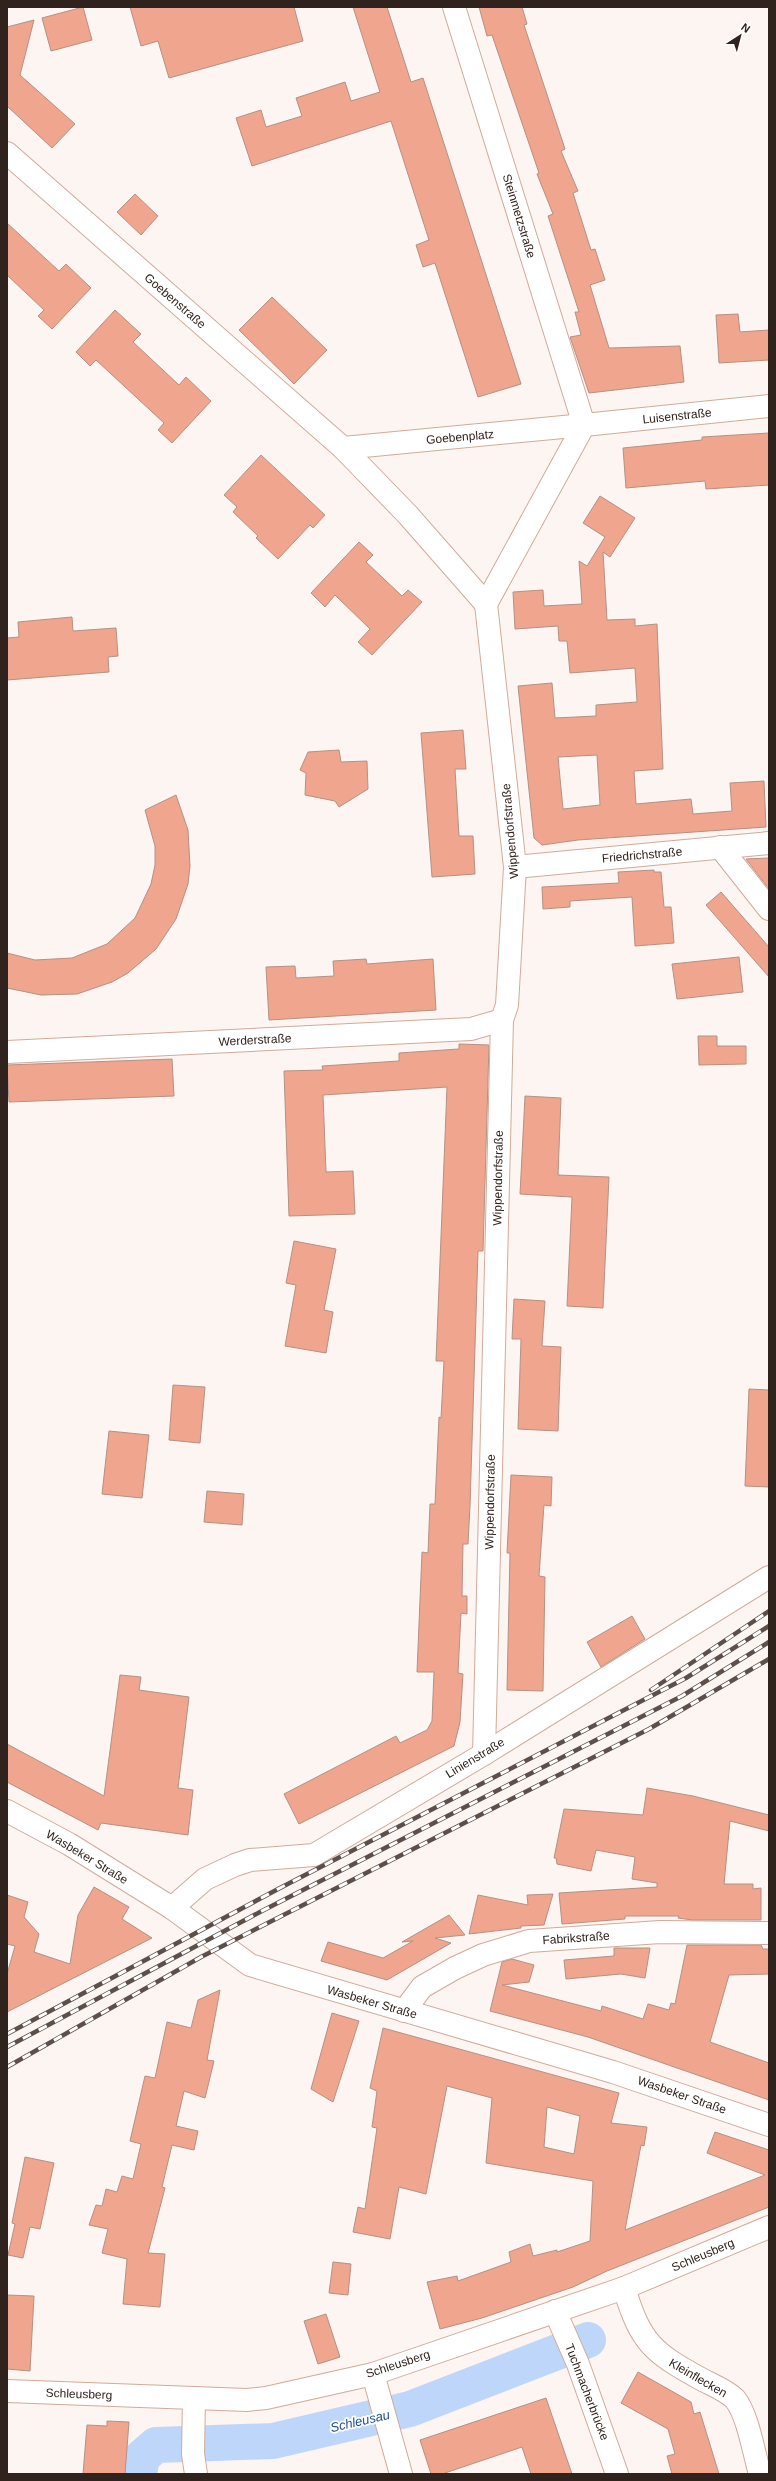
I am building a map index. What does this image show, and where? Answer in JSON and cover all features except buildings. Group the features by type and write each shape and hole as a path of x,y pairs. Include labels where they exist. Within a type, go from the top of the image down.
{"street":[{"name":"Steinmetzstraße","path":"454,7 584,425"},
{"name":"Goebenstraße","path":"7,153 343,448"},
{"name":"Luisenstraße","path":"584,425 769,406"},
{"name":"Goebenplatz","path":"343,448 584,425"},
{"path":"343,448 408,515 486,604 584,425"},
{"name":"Wippendorfstraße","path":"484,1754 502,1020 508,1005 515,867 486,604"},
{"name":"Friedrichstraße","path":"515,867 769,843"},
{"path":"720,847 769,909"},
{"name":"Werderstraße","path":"7,1052 471,1029 502,1020"},
{"name":"Linienstraße","path":"172,1908 205,1879 235,1865 250,1860 314,1855 484,1754 769,1577"},
{"name":"Wasbeker Straße","path":"7,1811 68,1844 172,1908 250,1965 612,2072 769,2125"},
{"name":"Fabrikstraße","path":"404,2011 422,1987 455,1968 483,1955 529,1941 660,1932 769,1933"},
{"name":"Schleusberg","path":"7,2391 247,2400 266,2398 373,2374 624,2288 769,2227"},
{"name":"Kleinflecken","path":"624,2288 636,2322 648,2343 662,2357 734,2398 742,2414 760,2474"},
{"name":"Tuchmacherbrücke","path":"555,2311 578,2364 617,2474"},
{"path":"373,2374 401,2474"},
{"path":"194,2398 193,2430 195,2464"}],"waterway":[{"name":"Schleusau","path":"139,2474 142,2457 156,2445 273,2441 410,2409 588,2340"}],"railway":[{"path":"651,1690 769,1611"},
{"path":"7,2034 280,1888 686,1678 769,1626"},
{"path":"7,2047 260,1912 682,1696 769,1642"},
{"path":"7,2067 201,1957 649,1729 769,1659"}]}
